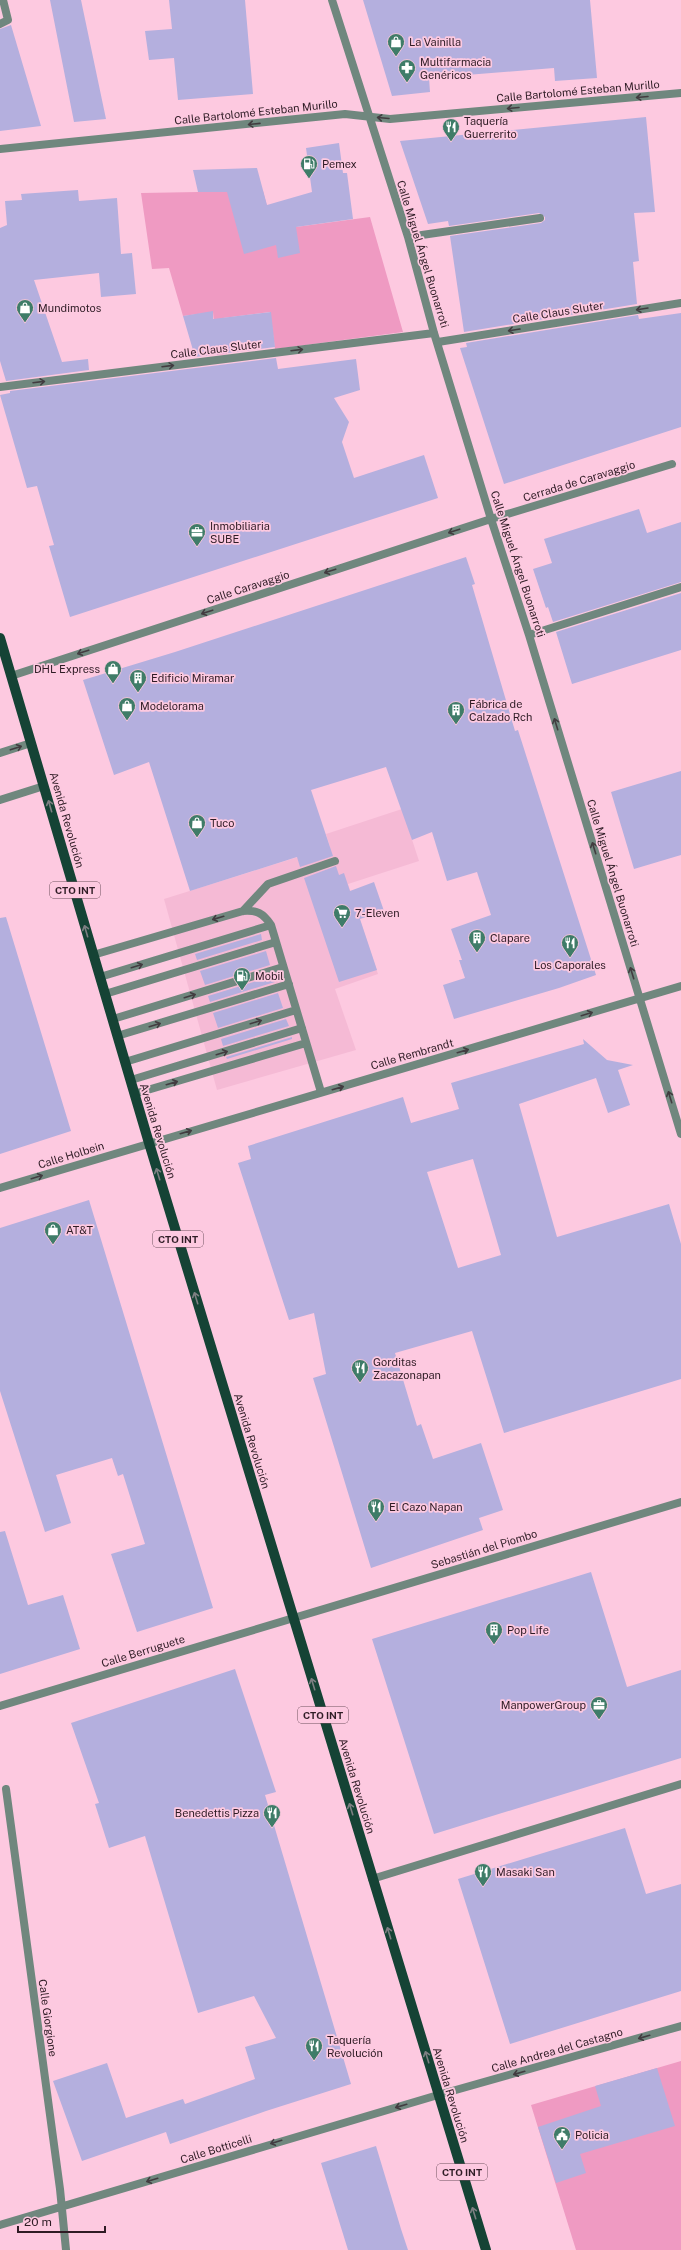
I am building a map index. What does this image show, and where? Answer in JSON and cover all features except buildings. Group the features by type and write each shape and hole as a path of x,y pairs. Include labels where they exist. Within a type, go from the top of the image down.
{"main road":[{"name":"Avenida Revolución","path":"0,638 134,1094 486,2250"}],"street":[{"path":"0,24 8,20 3,0"},
{"name":"Calle Miguel Ángel Buonarroti","path":"332,0 368,117 408,237 434,333 491,519 529,635 681,1134"},
{"name":"Calle Bartolomé Esteban Murillo","path":"0,149 345,114 390,119 681,93"},
{"path":"408,237 540,218"},
{"name":"Calle Claus Sluter","path":"438,342 681,303"},
{"name":"Calle Claus Sluter","path":"0,387 434,333"},
{"name":"Cerrada de Caravaggio","path":"491,519 672,464"},
{"name":"Calle Caravaggio","path":"11,676 491,519"},
{"path":"529,635 681,587"},
{"path":"0,754 31,744"},
{"path":"0,800 44,786"},
{"path":"243,911 268,884 335,861"},
{"path":"93,955 243,911 255,910 264,916 271,925 321,1092"},
{"path":"100,977 271,925"},
{"path":"105,994 276,942"},
{"path":"113,1019 284,968"},
{"path":"117,1036 289,984"},
{"name":"Calle Rembrandt","path":"149,1143 681,986"},
{"path":"125,1062 296,1010"},
{"path":"131,1080 302,1028"},
{"path":"134,1094 306,1043"},
{"name":"Calle Holbein","path":"0,1188 149,1143"},
{"name":"Sebastián del Piombo","path":"293,1618 681,1502"},
{"name":"Calle Berruguete","path":"0,1706 293,1618"},
{"path":"372,1879 681,1784"},
{"name":"Calle Giorgione","path":"6,1789 62,2206 66,2250"},
{"name":"Calle Andrea del Castagno","path":"438,2094 681,2026"},
{"name":"Calle Botticelli","path":"0,2225 438,2094"}],"shaded area":[{"path":"263,191 269,214 296,227 370,217 403,332 275,349 270,312 223,318 227,354 217,355 213,312 183,316 169,268 152,269 141,193"},
{"path":"402,809 419,861 348,884 378,974 335,989 356,1050 217,1090 164,899 330,847 326,834"},
{"path":"681,2061 681,2250 576,2250 531,2105"}],"place":[{"name":"La Vainilla","path":"396,57"},
{"name":"Multifarmacia Genéricos","path":"407,83"},
{"name":"Taquería Guerrerito","path":"451,142"},
{"name":"Pemex","path":"309,179"},
{"name":"Mundimotos","path":"25,323"},
{"name":"Inmobiliaria SUBE","path":"197,547"},
{"name":"DHL Express","path":"113,684"},
{"name":"Edificio Miramar","path":"138,693"},
{"name":"Modelorama","path":"127,721"},
{"name":"Fábrica de Calzado Rch","path":"456,725"},
{"name":"Tuco","path":"197,838"},
{"name":"7-Eleven","path":"342,928"},
{"name":"Clapare","path":"477,953"},
{"name":"Los Caporales","path":"570,958"},
{"name":"Mobil","path":"242,991"},
{"name":"AT&T","path":"53,1245"},
{"name":"Gorditas Zacazonapan","path":"360,1383"},
{"name":"El Cazo Napan","path":"376,1522"},
{"name":"Pop Life","path":"494,1645"},
{"name":"ManpowerGroup","path":"599,1720"},
{"name":"Benedettis Pizza","path":"272,1828"},
{"name":"Masaki San","path":"483,1887"},
{"name":"Taquería Revolución","path":"314,2061"},
{"name":"Policia","path":"562,2150"}]}
